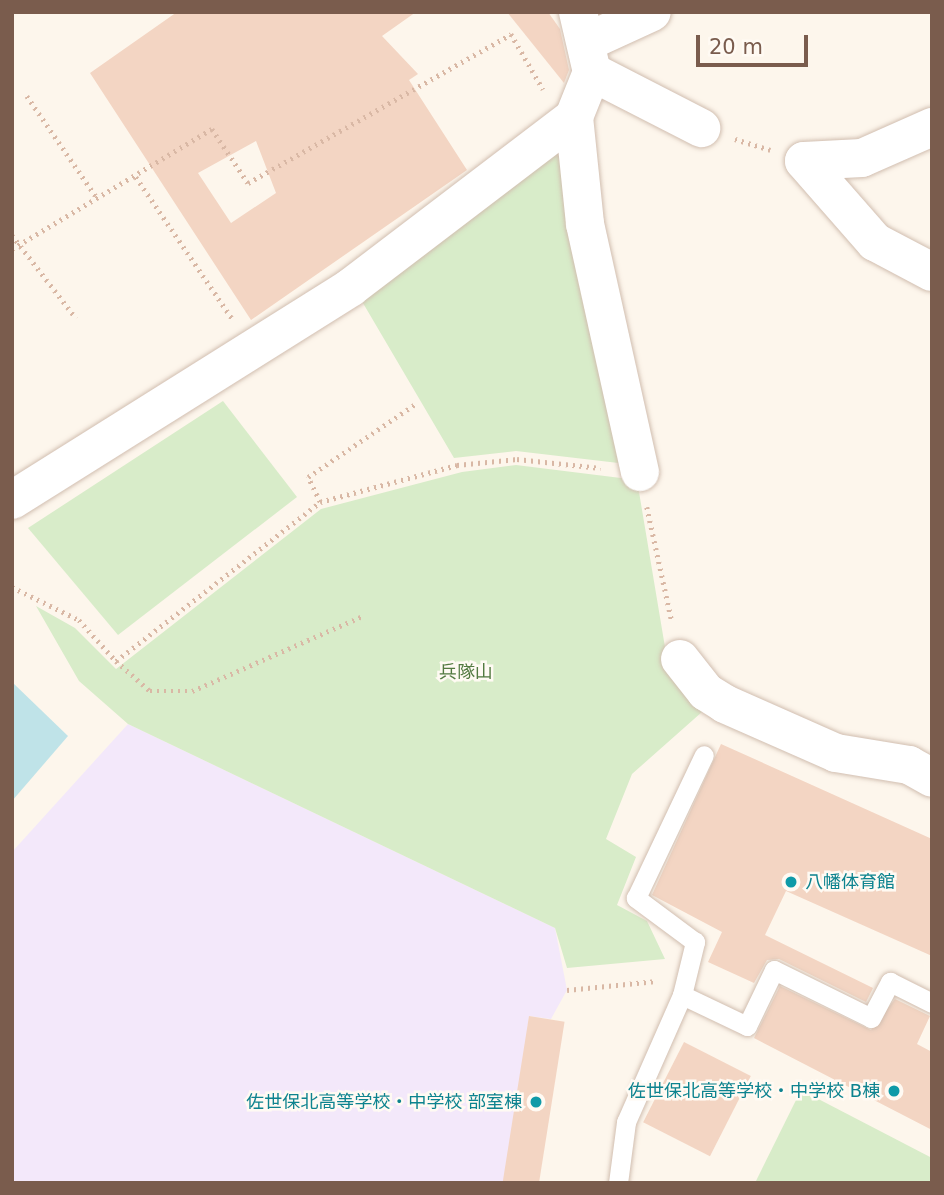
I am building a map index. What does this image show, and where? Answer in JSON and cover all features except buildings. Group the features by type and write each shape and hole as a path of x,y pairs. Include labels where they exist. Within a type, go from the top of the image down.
{"street":[{"path":"586,42 652,12"},
{"path":"586,42 574,117 586,224 640,472"},
{"path":"586,42 701,128"},
{"path":"12,500 251,347 351,287 574,117"},
{"path":"804,161 862,158 932,127"},
{"path":"804,161 876,242 932,272"},
{"path":"680,659 706,692 726,704 836,753 909,765 932,778"}],"lane":[{"path":"618,1183 626,1122 685,987 695,942 636,898 704,755"},
{"path":"685,987 747,1026 775,970 872,1018 890,982 932,1003"}],"path":[{"path":"12,249 212,129 248,183 511,34 550,102 574,117"},
{"path":"27,96 97,198"},
{"path":"701,128 804,161"},
{"path":"136,177 251,347"},
{"path":"12,234 76,318"},
{"path":"320,502 308,477 418,403"},
{"path":"116,661 320,502 457,465 517,459 640,472 680,659"},
{"path":"12,587 79,620 116,661 150,691 192,691 363,616"},
{"path":"567,990 685,987"}],"shaded area":[{"path":"128,724 555,928 567,990 551,1019 529,1016 507,1183 12,1183 12,852"}],"green space":[{"path":"551,149 567,157 627,464 516,451 454,458 360,298"},
{"path":"223,401 297,497 118,635 28,528"},
{"name":"兵隊山","path":"516,465 637,480 667,659 711,704 632,774 606,839 636,857 617,905 647,921 665,959 567,968 555,928 128,724 79,681 36,606 75,628 116,669 321,509 462,472"},
{"path":"801,1090 932,1158 932,1183 755,1183"}],"water":[{"path":"12,682 68,736 12,801"}],"place":[{"name":"八幡体育館","path":"791,882"},
{"name":"佐世保北高等学校・中学校 B棟","path":"894,1091"},
{"name":"佐世保北高等学校・中学校 部室棟","path":"536,1102"}]}
